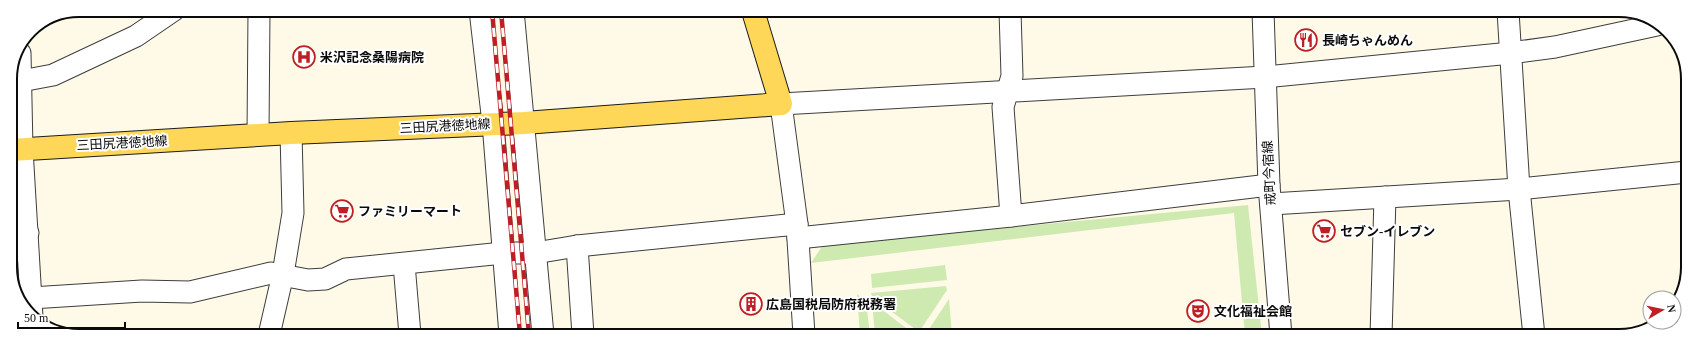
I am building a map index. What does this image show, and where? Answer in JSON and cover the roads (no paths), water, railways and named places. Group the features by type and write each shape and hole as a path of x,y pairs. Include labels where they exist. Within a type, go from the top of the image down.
{"main road":[{"path":"754,17 781,104"},
{"name":"三田尻港徳地線","path":"17,150 291,133 492,123 524,123 781,104"}],"street":[{"path":"21,81 53,74 136,36 164,17"},
{"path":"258,135 259,17"},
{"path":"481,17 492,123 509,329"},
{"path":"514,17 542,329"},
{"path":"1010,17 1012,76 1003,107 1011,216"},
{"name":"戒町今宿線","path":"1263,17 1270,195 1280,329"},
{"path":"1508,17 1518,189 1533,329"},
{"path":"804,329 798,232 781,104 1265,77 1511,53 1555,47 1651,26"},
{"path":"17,136 21,81 20,61"},
{"path":"270,329 283,274 293,213 291,133"},
{"path":"17,157 28,233 28,302"},
{"path":"30,305 142,290 190,292 271,273 283,274 308,280 326,279 346,269 503,253 535,253 577,246 798,232 1270,195 1384,197 1518,189 1681,173"},
{"path":"1381,329 1384,197"},
{"path":"17,247 28,233"},
{"path":"577,246 583,329"},
{"path":"404,264 409,329"}],"railway":[{"path":"493,17 519,329"},
{"path":"502,17 528,329"}],"place":[{"name":"長崎ちゃんめん","path":"1306,40"},
{"name":"米沢記念桑陽病院","path":"304,57"},
{"name":"ファミリーマート","path":"342,211"},
{"name":"セブン-イレブン","path":"1324,231"},
{"name":"広島国税局防府税務署","path":"751,304"},
{"name":"文化福祉会館","path":"1198,311"}]}
